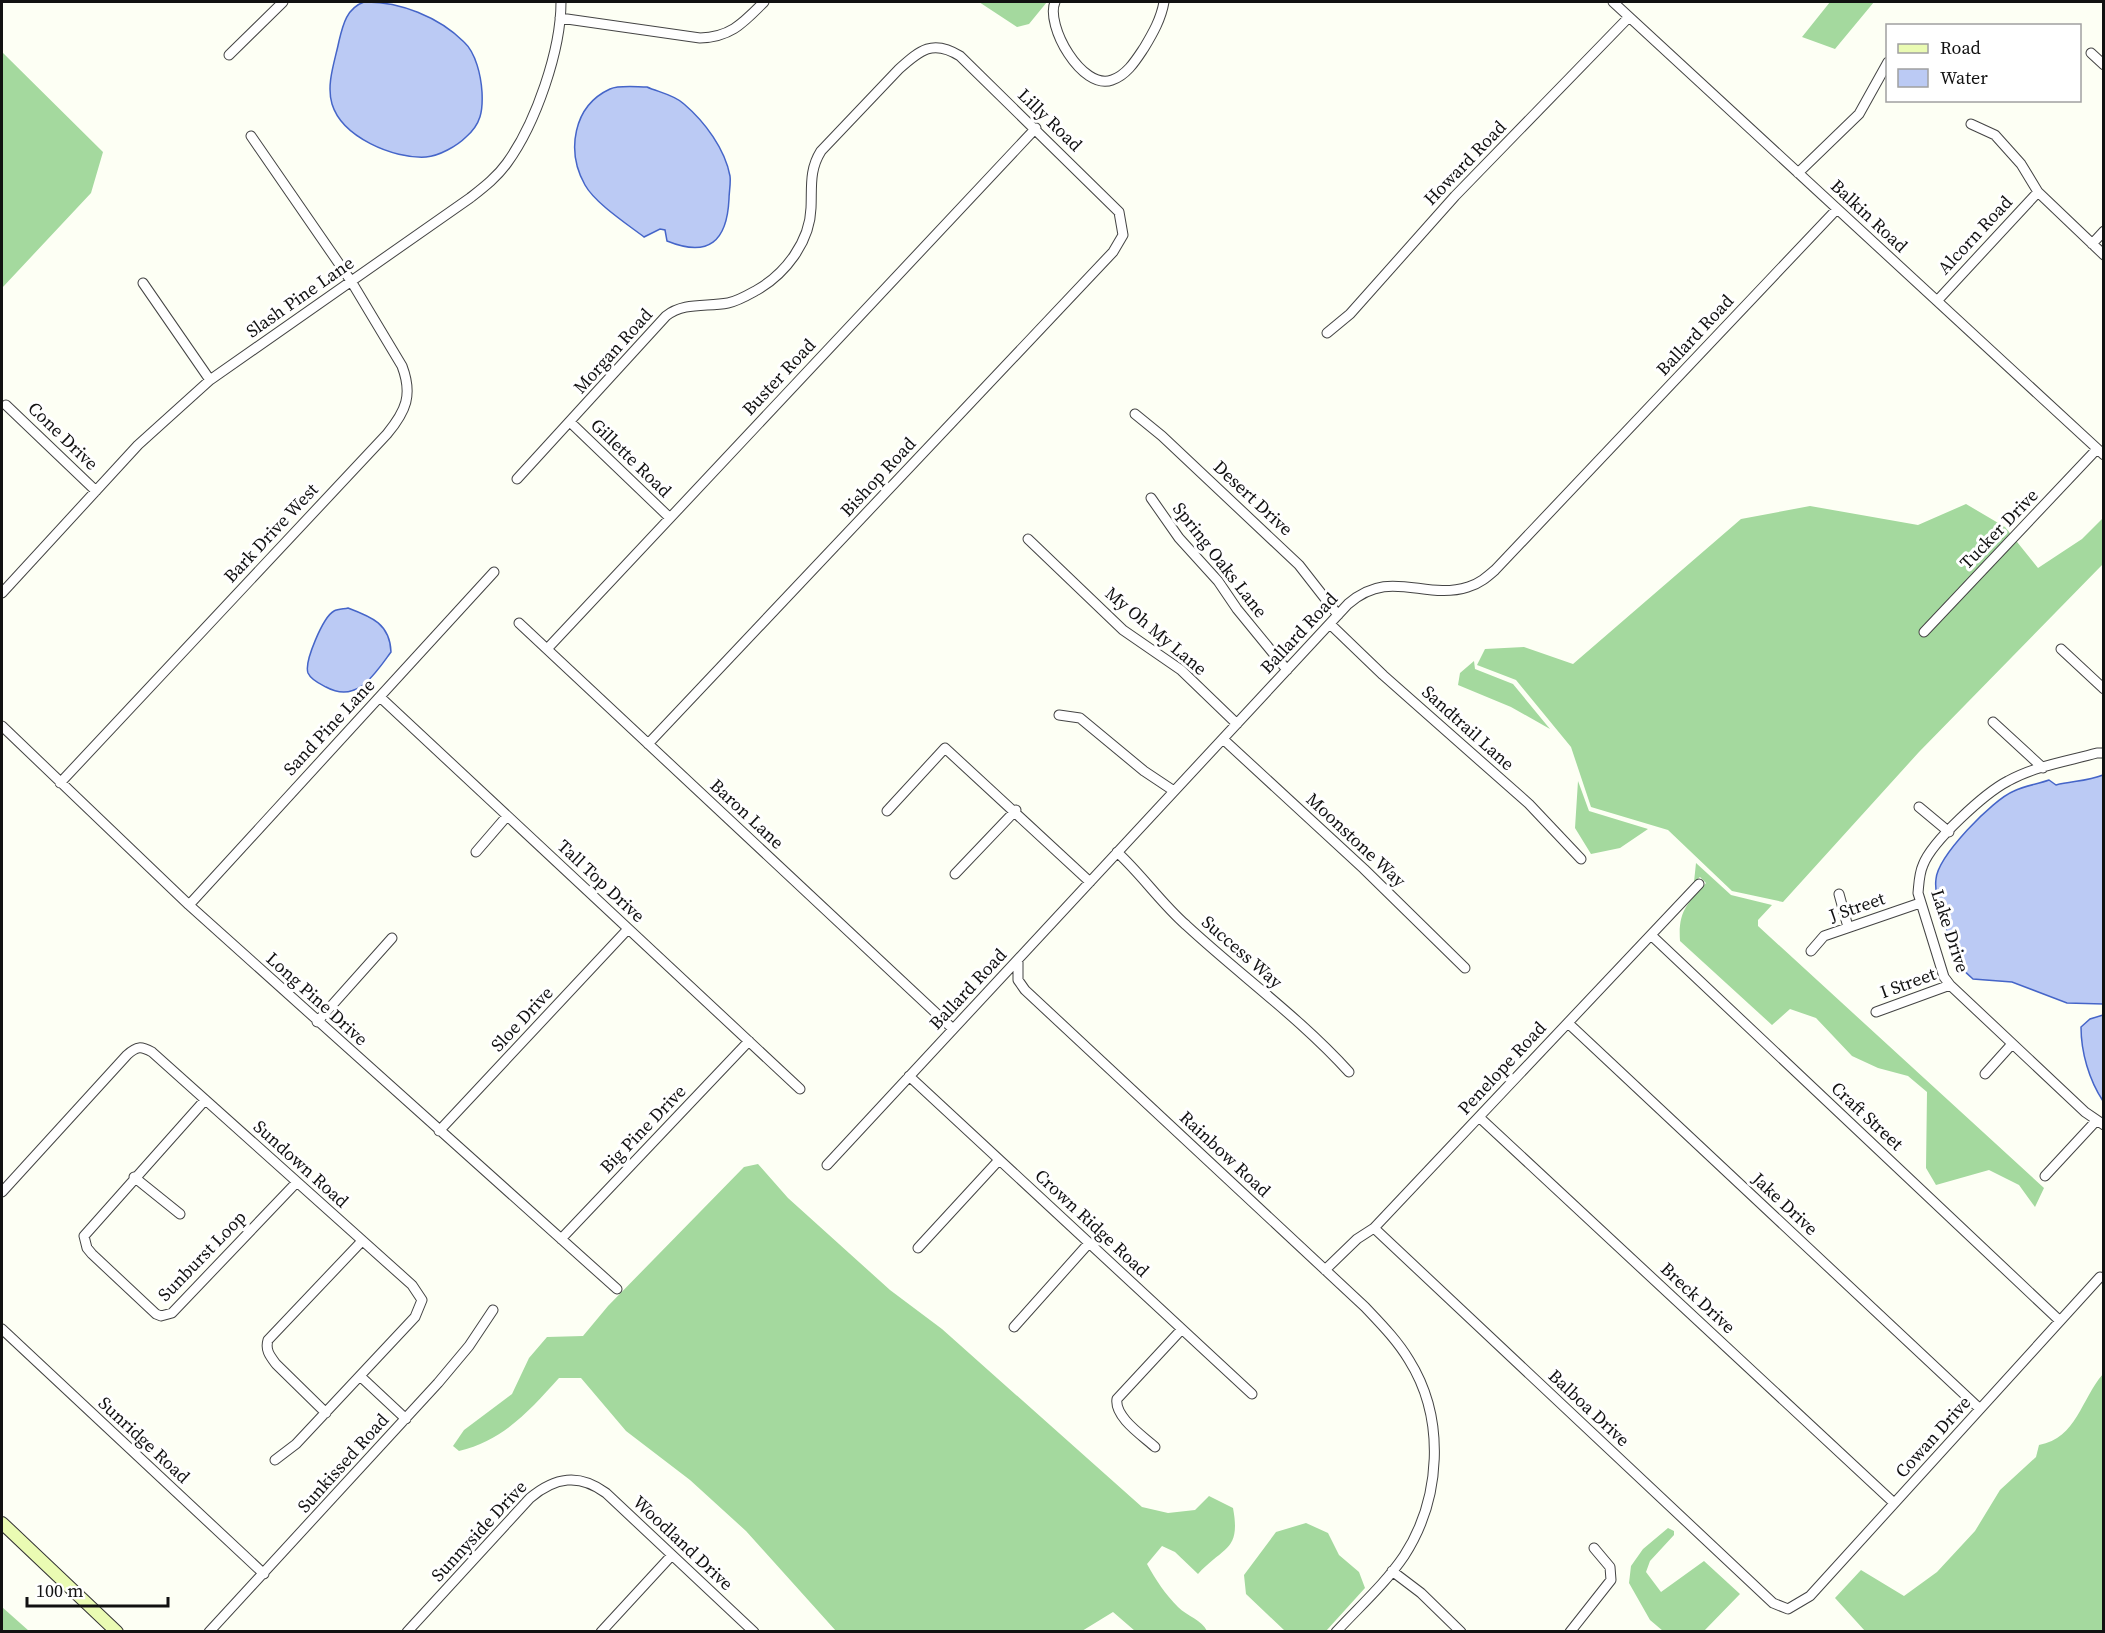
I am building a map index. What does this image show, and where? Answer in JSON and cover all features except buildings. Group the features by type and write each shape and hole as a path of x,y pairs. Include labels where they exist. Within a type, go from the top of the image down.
{"street":[{"path":"229,55 283,2"},
{"name":"Slash Pine Lane","path":"2,593 174,410 210,380 470,198 496,176 508,162 530,121 542,90 553,54 561,2"},
{"path":"560,18 700,38 717,37 730,32 764,2"},
{"path":"1055,2 1054,17 1059,34 1072,60 1088,76 1104,82 1118,77 1136,59 1157,26 1164,2"},
{"name":"Balkin Road","path":"1613,2 2100,452"},
{"name":"Howard Road","path":"1327,333 1350,314 1455,196 1629,17"},
{"name":"Lilly Road","path":"942,46 960,56 1113,204 1124,228"},
{"name":"Morgan Road","path":"517,479 666,316 676,308 740,299 759,289 783,270 804,238 811,212 813,164 822,151 912,57 931,47 942,46"},
{"path":"2091,53 2103,65"},
{"path":"1798,173 1859,114 1886,64"},
{"path":"1971,124 1995,135 2021,164 2038,192 2103,255"},
{"name":"Buster Road","path":"547,649 1036,128"},
{"name":"Bark Drive West","path":"60,783 399,420 408,398 407,379 402,366 351,281 251,136"},
{"name":"Alcorn Road","path":"1937,301 2038,192"},
{"name":"Ballard Road","path":"826,1165 1359,595 1376,587 1393,585 1461,589 1482,581 1496,570 1837,208"},
{"name":"Bishop Road","path":"648,744 1113,252 1119,244 1124,228"},
{"path":"2092,244 2103,231"},
{"path":"143,283 210,380"},
{"name":"Cone Drive","path":"6,405 96,491"},
{"name":"Desert Drive","path":"1135,414 1162,435 1299,565 1338,615"},
{"name":"Gillette Road","path":"570,422 670,518"},
{"name":"Tucker Drive","path":"1924,632 2100,452"},
{"name":"Spring Oaks Lane","path":"1151,498 1179,538 1218,581 1237,609 1287,670"},
{"name":"My Oh My Lane","path":"1028,539 1124,630 1181,670 1237,724"},
{"name":"Sand Pine Lane","path":"189,905 494,572"},
{"path":"2,577 9,584"},
{"name":"Baron Lane","path":"519,623 953,1029"},
{"name":"Sandtrail Lane","path":"1330,624 1383,675 1529,804 1581,859"},
{"path":"2061,649 2103,689"},
{"name":"Tall Top Drive","path":"380,697 800,1089"},
{"path":"1059,715 1080,718 1144,771 1174,791"},
{"path":"1993,723 2043,768"},
{"name":"Long Pine Drive","path":"2,726 189,905 616,1289"},
{"name":"Moonstone Way","path":"1223,739 1364,869 1465,968"},
{"path":"886,811 945,748 1016,810 1090,882"},
{"name":"Lake Drive","path":"2100,1123 2012,1044 1944,977 1920,903 1919,879 1922,867 1949,832 1994,790 2020,775 2103,753"},
{"path":"1919,807 1949,832"},
{"path":"955,874 1016,810"},
{"path":"476,852 507,816"},
{"name":"Success Way","path":"1117,852 1149,883 1179,919 1302,1025 1349,1072"},
{"name":"Penelope Road","path":"1325,1270 1357,1239 1374,1228 1699,884"},
{"path":"1839,894 1848,927"},
{"name":"J Street","path":"1811,951 1824,936 1920,903"},
{"name":"Sloe Drive","path":"439,1131 628,929"},
{"name":"Craft Street","path":"1651,935 2060,1321"},
{"path":"317,1022 392,938"},
{"name":"Rainbow Road","path":"1019,959 1016,969 1018,980 1025,990 1389,1332 1417,1373 1433,1426 1432,1482 1422,1523 1392,1571 1336,1632"},
{"name":"I Street","path":"1876,1012 1950,985"},
{"name":"Jake Drive","path":"1568,1023 1980,1409"},
{"name":"Big Pine Drive","path":"561,1239 748,1041"},
{"path":"1985,1074 2012,1044"},
{"name":"Sundown Road","path":"2,1192 135,1048 142,1047 153,1052 412,1286 422,1300 415,1317 296,1444 275,1460"},
{"name":"Crown Ridge Road","path":"909,1076 1251,1394"},
{"name":"Sunburst Loop","path":"205,1100 89,1228 84,1240 92,1254 161,1316 172,1313 296,1183"},
{"name":"Breck Drive","path":"1479,1117 1894,1503"},
{"path":"2045,1176 2100,1123"},
{"path":"918,1248 999,1160"},
{"path":"135,1178 180,1214"},
{"name":"Balboa Drive","path":"1374,1228 1773,1603 1784,1608"},
{"path":"326,1413 276,1364 269,1355 267,1345 362,1241"},
{"path":"1014,1327 1089,1243"},
{"name":"Cowan Drive","path":"1784,1608 1794,1607 1810,1596 2100,1277"},
{"name":"Sunkissed Road","path":"209,1632 406,1419 469,1346 493,1310"},
{"name":"Sunridge Road","path":"2,1329 264,1574"},
{"path":"1155,1447 1122,1416 1116,1404 1122,1392 1182,1329"},
{"path":"360,1376 406,1419"},
{"name":"Sunnyside Drive","path":"407,1632 530,1498 553,1482 573,1479 587,1482"},
{"name":"Woodland Drive","path":"587,1482 606,1493 753,1632"},
{"path":"2,1523 117,1632"},
{"path":"1570,1632 1611,1580 1610,1567 1594,1548"},
{"path":"601,1632 672,1555"},
{"path":"1392,1571 1427,1599 1461,1632"}],"green space":[{"path":"979,2 1047,2 1029,24 1017,27"},
{"path":"1830,2 1874,2 1835,49 1802,37"},
{"path":"2,52 103,152 91,193 2,288"},
{"path":"1966,504 2005,527 2038,568 2082,539 2103,518 2103,564 1919,752 1783,902 1732,891 1668,830 1591,807 1571,747 1516,680 1477,665 1485,649 1524,647 1573,664 1741,519 1810,506 1918,525"},
{"path":"1474,661 1475,669 1513,684 1550,729 1511,707 1458,685 1460,673"},
{"path":"1578,781 1589,811 1648,829 1620,848 1591,854 1575,828"},
{"path":"1696,863 1731,895 1772,905 1758,920 1758,926 2044,1188 2035,1207 2019,1185 1989,1170 1936,1185 1926,1168 1927,1092 1908,1076 1878,1068 1852,1056 1816,1018 1790,1009 1772,1025 1680,941 1682,915 1706,883 1700,877 1694,882"},
{"path":"758,1164 788,1198 890,1290 942,1329 1142,1507 1168,1513 1195,1510 1209,1496 1233,1508 1235,1533 1232,1540 1223,1552 1198,1574 1175,1552 1162,1546 1147,1564 1173,1602 1202,1624 1207,1631 1135,1631 1113,1612 1082,1631 836,1631 746,1531 690,1480 626,1431 581,1378 559,1378 515,1423 489,1440 459,1451 453,1446 464,1430 512,1394 529,1358 547,1337 583,1336 608,1306 744,1167"},
{"path":"2103,1374 2103,1631 1865,1631 1835,1598 1861,1570 1904,1596 1937,1572 1975,1531 2000,1490 2036,1457 2039,1445 2052,1441 2070,1426"},
{"path":"1306,1523 1328,1533 1339,1555 1359,1572 1365,1588 1326,1631 1285,1631 1246,1594 1244,1575 1276,1532"},
{"path":"1668,1528 1674,1531 1674,1535 1650,1561 1646,1572 1661,1592 1704,1561 1740,1594 1704,1631 1663,1631 1650,1620 1629,1583 1631,1566 1643,1549"},
{"path":"2,1607 29,1631 2,1631"}],"water":[{"path":"364,2 391,4 431,18 454,33 472,52 480,79 481,111 478,122 471,132 453,147 426,157 413,157 384,150 357,136 338,116 330,96 333,64 347,17 353,8"},
{"path":"647,87 676,98 692,111 713,137 724,156 730,176 727,214 720,235 705,246 694,248 667,241 665,230 660,229 644,237 596,199 585,185 579,172 576,158 576,131 588,106 610,89"},
{"path":"348,608 372,618 383,628 390,642 391,652 371,678 356,689 347,692 337,691 313,680 308,673 308,667 312,650 325,622 334,611"},
{"path":"2103,775 2103,1004 2067,1003 2012,982 1973,979 1960,966 1950,948 1937,896 1936,879 1946,857 1980,817 2004,796 2049,780 2056,785"},
{"path":"2104,1015 2103,1101 2087,1066 2082,1046 2081,1027 2090,1019"}]}
